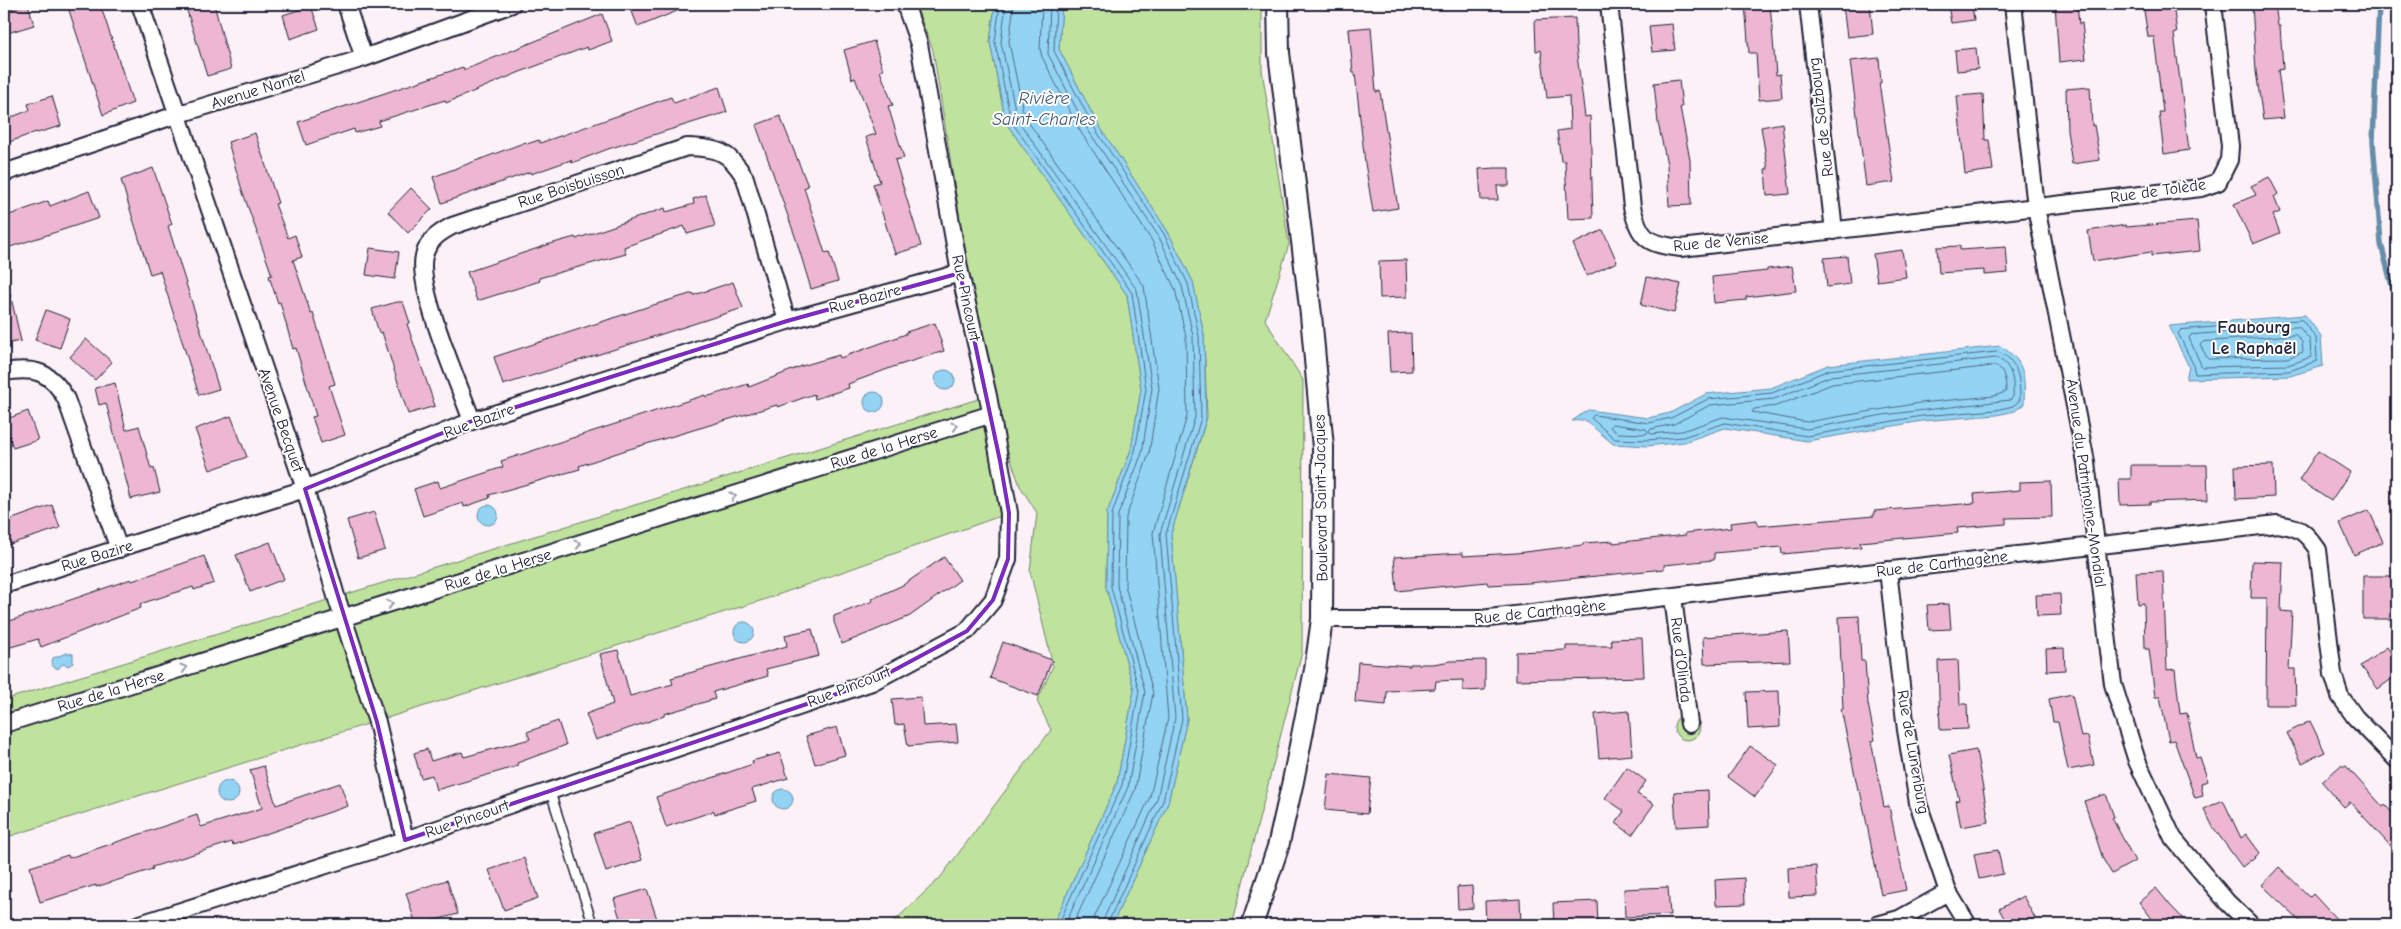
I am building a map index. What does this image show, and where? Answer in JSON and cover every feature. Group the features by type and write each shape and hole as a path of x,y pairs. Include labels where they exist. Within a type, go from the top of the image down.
{"street":[{"name":"Avenue Becquet","path":"140,4 176,115 305,489 343,618 377,722 405,840"},
{"path":"346,4 364,58"},
{"name":"Avenue Nantel","path":"4,173 176,115 364,58 512,4"},
{"name":"Rue Pincourt","path":"137,925 405,840 872,682 967,631 993,600 1008,559 1009,513 992,414 960,273 919,44 905,4"},
{"name":"Boulevard Saint-Jacques","path":"1252,925 1278,847 1308,706 1322,619 1323,448 1311,315 1278,53 1278,4"},
{"name":"Rue de Venise","path":"1609,4 1632,207 1637,227 1647,240 1659,245 1681,248 2036,207"},
{"name":"Rue de Salzbourg","path":"1808,4 1834,231"},
{"name":"Avenue du Patrimoine-Mondial","path":"2013,4 2036,207 2077,408 2086,462 2114,684 2137,761 2173,838 2227,902 2251,925"},
{"name":"Rue de Tolède","path":"2036,207 2201,188 2218,182 2229,160 2230,146 2213,4"},
{"name":"Rue Boisbuisson","path":"472,421 429,301 422,272 424,256 429,244 438,234 452,226 687,147 722,151 736,162 745,178 787,320"},
{"name":"Rue Bazire","path":"4,585 305,489 472,421 787,320 960,273"},
{"path":"4,372 27,370 46,375 59,385 66,399 119,549"},
{"name":"Rue de la Herse","path":"4,724 992,414"},
{"name":"Rue de Carthagène","path":"1322,619 1481,619 2276,524 2293,526 2308,535 2318,550 2333,674 2340,696 2360,722 2397,760"},
{"name":"Rue de Lunenburg","path":"1888,570 1906,730 1918,804 1948,892 1968,925"},
{"name":"Rue d'Olinda","path":"1674,597 1689,724"},
{"path":"1877,925 1899,919 1948,892"}],"lane":[{"path":"550,791 593,925"}],"highlighted area":[{"path":"960,273 1000,461 1009,513 1008,559 993,600 967,631 872,682 405,840 377,722 305,489 472,421 787,321"}],"green space":[{"path":"915,4 995,4 990,42 1006,123 1127,295 1141,389 1131,450 1107,513 1106,587 1134,690 1117,783 1053,925 890,925 940,878 1051,730 1037,701 1053,666 1030,571 1037,513 1020,486 990,400 1009,513 763,600 4,838 4,700 988,396 933,50"},
{"path":"1062,4 1262,4 1262,70 1289,244 1265,320 1303,380 1302,652 1232,925 1112,925 1168,803 1187,719 1171,534 1207,417 1204,335 1193,282 1168,232 1096,121 1059,49"},
{"path":"1687,714 1696,718 1700,727 1696,736 1687,740 1678,736 1674,727 1678,718"}],"water":[{"name":"Rivière Saint-Charles","path":"995,4 1062,4 1059,49 1096,121 1168,232 1193,282 1204,335 1206,419 1171,534 1187,719 1168,803 1112,925 1053,925 1117,783 1134,690 1106,587 1107,513 1131,450 1141,389 1127,295 1006,123 990,42"},
{"path":"2305,315 2321,336 2323,366 2290,376 2186,379 2189,367 2169,326"},
{"path":"2000,346 2015,358 2022,370 2024,378 2024,404 2015,411 1997,415 1922,421 1807,441 1725,428 1684,442 1647,446 1613,444 1585,420 1572,421 1588,410 1648,418 1670,413 1706,394 1771,388 1828,365"},
{"path":"941,370 949,370 955,376 955,384 949,390 941,390 935,384 935,376"},
{"path":"874,392 881,395 884,402 881,409 874,412 867,409 864,402 867,395"},
{"path":"488,505 495,508 498,515 495,522 488,525 481,522 478,515 481,508"},
{"path":"740,622 748,622 754,628 754,636 748,642 740,642 734,636 734,628"},
{"path":"67,653 73,654 73,663 68,666 65,664 61,665 58,669 51,665 53,658"},
{"path":"228,781 236,784 239,792 236,800 228,803 220,800 217,792 220,784"},
{"path":"783,789 790,792 793,799 790,806 783,809 776,806 773,799 776,792"}],"building":[{"path":"28,4 34,25 4,34 4,11"},
{"path":"67,4 100,4 133,103 103,115"},
{"path":"185,4 214,4 231,69 207,76"},
{"path":"629,4 694,4 638,27"},
{"path":"1745,4 1770,4 1776,75 1780,74 1782,98 1759,100 1756,53 1749,53"},
{"path":"1870,4 1873,34 1847,37 1843,6"},
{"path":"1948,4 1972,4 1974,20 1951,23"},
{"path":"2055,4 2077,4 2079,24 2082,23 2086,59 2059,62"},
{"path":"2143,4 2173,4 2177,33 2174,34 2189,150 2164,154 2159,112 2163,112 2154,37 2148,37"},
{"path":"2252,4 2275,4 2278,26 2280,26 2283,69 2278,70 2284,118 2263,120 2256,71"},
{"path":"311,6 319,29 290,39 283,15"},
{"path":"602,14 612,41 588,50 587,47 520,72 446,103 445,100 379,121 380,126 355,133 354,129 306,145 298,122 463,67 464,70"},
{"path":"1575,18 1576,47 1585,117 1590,116 1593,218 1568,219 1565,161 1561,161 1557,131 1570,129 1569,96 1547,98 1541,50 1536,51 1535,20"},
{"path":"1672,24 1675,50 1652,52 1649,26"},
{"path":"1371,27 1376,92 1380,91 1398,208 1373,212 1365,163 1355,73 1353,73 1349,29"},
{"path":"874,41 883,70 880,71 893,105 888,106 904,158 895,160 921,246 895,254 873,184 880,182 866,137 876,134 855,78 852,79 844,50"},
{"path":"1976,48 1978,69 1957,71 1955,50"},
{"path":"1879,58 1881,83 1879,83 1894,182 1866,186 1850,61"},
{"path":"1679,80 1682,107 1680,107 1690,160 1691,205 1669,206 1667,164 1658,123 1654,83"},
{"path":"719,87 727,112 608,149 572,163 571,160 531,174 530,172 442,203 433,177 526,142 527,144 539,140 540,143 671,97 674,103"},
{"path":"2090,87 2092,126 2094,125 2100,160 2072,164 2067,130 2066,89"},
{"path":"1983,94 1985,140 1989,140 1993,170 1965,174 1957,96"},
{"path":"52,96 61,126 36,132 4,144 4,120 30,110 28,104"},
{"path":"780,116 808,186 804,188 825,253 829,252 838,281 811,289 796,239 756,125"},
{"path":"1782,123 1790,194 1767,196 1765,169 1768,169 1761,127"},
{"path":"255,133 278,203 275,204 288,238 295,235 302,257 293,260 311,314 313,313 335,384 329,386 345,435 321,443 312,417 316,416 296,348 293,349 280,302 278,303 269,276 272,275 242,190 228,142"},
{"path":"153,168 172,224 168,226 219,389 199,395 160,271 150,274 121,180"},
{"path":"1509,168 1509,186 1497,186 1498,200 1481,200 1479,169"},
{"path":"2269,177 2278,194 2274,197 2280,212 2273,215 2280,233 2253,244 2234,204 2256,195 2251,186"},
{"path":"411,188 432,209 408,233 388,212"},
{"path":"89,191 99,218 4,249 4,217 48,201 50,206"},
{"path":"706,195 715,226 687,234 684,226 624,247 626,254 539,278 540,281 477,301 467,272 550,244 575,237 576,239 665,208 666,212 694,204 693,199"},
{"path":"2197,221 2200,251 2151,256 2151,252 2093,261 2088,231 2126,225 2126,227"},
{"path":"1603,230 1617,262 1587,276 1573,244"},
{"path":"1960,246 1960,250 2006,247 2008,273 1984,275 1984,270 1939,273 1937,247"},
{"path":"370,248 399,252 395,279 366,275"},
{"path":"1902,250 1906,277 1877,281 1873,254"},
{"path":"1847,256 1850,284 1827,287 1824,258"},
{"path":"1406,260 1407,297 1380,298 1379,261"},
{"path":"1792,266 1796,291 1746,297 1746,300 1714,303 1712,277 1767,271 1767,269"},
{"path":"1647,277 1681,284 1674,313 1641,305"},
{"path":"733,282 743,308 503,385 494,357 650,306 693,293 694,295"},
{"path":"10,293 21,341 4,344 4,294"},
{"path":"403,302 410,323 407,324 435,406 408,414 382,332 379,333 372,309"},
{"path":"46,310 70,319 60,348 35,340"},
{"path":"935,323 944,351 848,384 849,388 815,399 814,394 778,407 777,405 623,451 579,466 580,469 489,495 490,498 464,507 463,503 423,516 414,489 438,481 440,488 503,467 501,461 705,395 706,397 748,384 749,387 802,366 839,355 840,358 906,334 906,332"},
{"path":"1411,333 1412,371 1390,372 1388,334"},
{"path":"86,339 112,362 95,380 70,357"},
{"path":"115,383 126,430 139,426 151,469 154,468 160,492 131,499 106,403 99,405 95,388"},
{"path":"28,411 38,440 13,448 4,420"},
{"path":"231,416 247,457 210,470 195,429"},
{"path":"2318,451 2350,472 2331,501 2299,480"},
{"path":"2131,465 2207,465 2208,500 2120,505 2119,479 2131,479"},
{"path":"2273,465 2274,497 2236,499 2235,466"},
{"path":"2051,481 2052,517 2006,518 2006,524 1957,528 1958,533 1860,542 1861,547 1782,554 1781,547 1714,553 1714,560 1664,565 1664,569 1529,583 1488,585 1487,582 1397,591 1394,557 1463,553 1463,556 1516,553 1583,545 1583,543 1613,541 1613,543 1686,535 1685,533 1731,528 1730,523 1757,520 1758,526 1874,516 1874,511 1975,503 1974,494 2020,490 2020,482"},
{"path":"52,505 60,528 4,546 4,522"},
{"path":"2369,510 2383,542 2354,555 2340,523"},
{"path":"374,512 385,550 358,558 347,520"},
{"path":"270,542 284,579 250,592 236,555"},
{"path":"204,556 214,583 194,590 193,587 140,604 141,608 41,647 38,639 4,649 4,623"},
{"path":"944,557 960,580 910,616 842,644 834,622 834,616 873,601 872,599 903,585"},
{"path":"2252,561 2283,562 2281,611 2292,612 2289,669 2295,669 2296,705 2266,705 2267,598 2251,598"},
{"path":"2163,571 2167,670 2175,669 2180,714 2187,713 2196,758 2200,757 2208,781 2201,783 2203,796 2195,798 2174,740 2169,741 2160,697 2155,697 2149,649 2145,649 2144,603 2138,604 2136,572"},
{"path":"2363,576 2395,576 2395,619 2363,619"},
{"path":"2060,594 2061,615 2037,616 2036,595"},
{"path":"1949,604 1951,629 1929,630 1927,605"},
{"path":"1859,616 1861,661 1865,661 1868,704 1875,740 1871,741 1884,807 1889,806 1906,890 1881,895 1860,790 1858,790 1841,709 1843,709 1839,617"},
{"path":"812,629 819,656 766,669 768,676 713,692 715,699 664,714 664,716 596,740 586,714 613,704 600,654 618,650 630,696 673,684 671,678 787,646 785,635"},
{"path":"1788,631 1790,661 1704,664 1703,637"},
{"path":"1642,638 1644,677 1516,680 1516,652 1566,650 1566,646 1612,646 1611,639"},
{"path":"1003,642 1052,660 1038,696 990,678"},
{"path":"2387,647 2397,661 2397,675 2378,689 2361,666"},
{"path":"2064,648 2065,670 2047,671 2046,649"},
{"path":"1485,660 1485,690 1463,691 1463,680 1436,681 1435,689 1387,691 1386,705 1355,702 1358,662 1410,666 1410,664"},
{"path":"1958,660 1960,704 1967,704 1968,729 1940,730 1938,661"},
{"path":"1779,691 1780,727 1748,729 1746,692"},
{"path":"2072,694 2081,737 2088,736 2094,765 2068,770 2058,722 2053,722 2049,699"},
{"path":"921,697 923,726 956,724 958,742 908,746 904,724 895,725 892,699"},
{"path":"1629,711 1632,755 1599,758 1595,714"},
{"path":"558,721 566,745 517,763 518,766 436,790 432,775 421,778 414,753 427,749 431,761 462,752 464,757 530,739 527,732"},
{"path":"2310,721 2325,752 2302,763 2287,733"},
{"path":"837,727 845,755 815,764 806,736"},
{"path":"1750,746 1778,765 1755,797 1728,777"},
{"path":"1976,750 1989,822 1961,827 1956,801 1959,800 1949,755"},
{"path":"780,753 788,778 752,789 756,801 715,814 714,811 666,827 656,797 753,764 752,761"},
{"path":"264,766 276,805 340,783 348,806 233,845 232,842 96,887 96,885 40,902 30,867 68,855 69,858 197,815 201,827 262,808 250,770"},
{"path":"2340,766 2346,766 2383,807 2385,805 2397,818 2397,853 2350,802 2344,807 2322,782"},
{"path":"1627,767 1646,781 1637,794 1654,804 1632,835 1616,823 1624,811 1605,798"},
{"path":"1329,774 1371,778 1367,814 1325,810"},
{"path":"1708,790 1709,825 1676,827 1674,792"},
{"path":"2106,794 2114,817 2112,818 2135,861 2112,874 2103,859 2084,801"},
{"path":"2223,800 2241,838 2246,834 2260,853 2242,867 2213,827 2204,809"},
{"path":"630,822 642,860 606,872 594,833"},
{"path":"1998,850 2003,874 1979,879 1974,854"},
{"path":"524,858 538,898 504,910 489,870"},
{"path":"1816,866 1818,896 1789,897 1788,868"},
{"path":"2279,867 2310,897 2313,894 2342,925 2304,925 2262,885"},
{"path":"1744,878 1745,904 1716,905 1715,880"},
{"path":"447,880 458,914 416,925 406,893"},
{"path":"1472,886 1473,908 1458,909 1457,887"},
{"path":"1668,887 1670,915 1625,917 1624,889"},
{"path":"2156,888 2189,925 2157,925 2139,902"},
{"path":"647,889 659,925 622,925 614,899"},
{"path":"2023,896 2035,918 2020,925 2008,925 1999,909"},
{"path":"1520,899 1521,925 1486,925 1485,901"},
{"path":"1597,901 1598,924 1554,925 1553,903"}],"waterway":[{"path":"2379,4 2373,141 2381,244 2397,305"}],"district":[{"name":"Faubourg Le Raphaël","path":"2254,337"}]}
